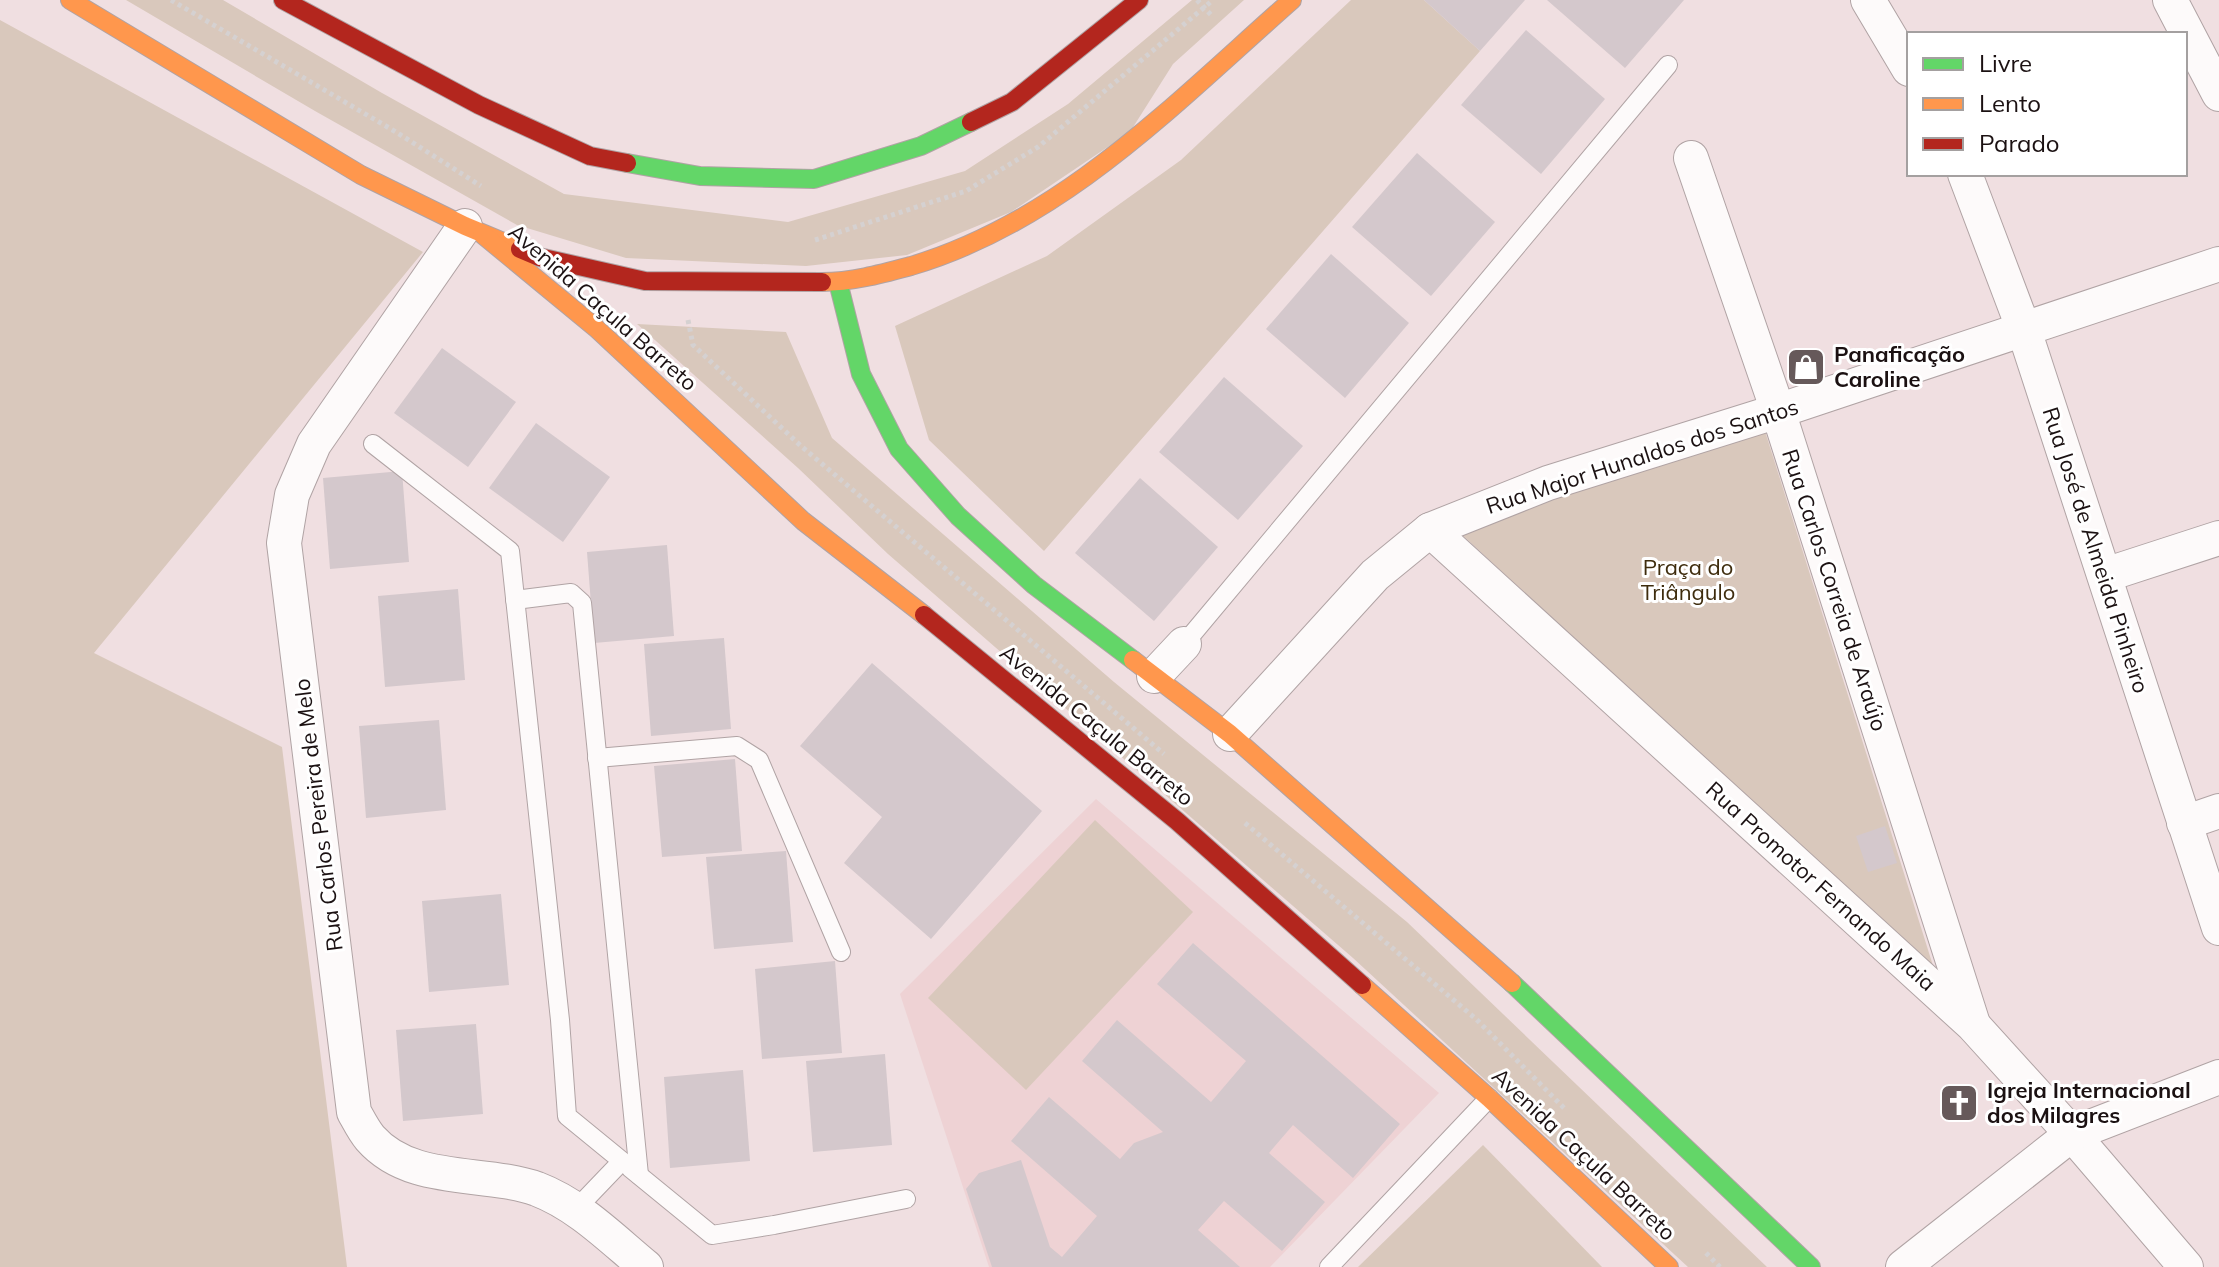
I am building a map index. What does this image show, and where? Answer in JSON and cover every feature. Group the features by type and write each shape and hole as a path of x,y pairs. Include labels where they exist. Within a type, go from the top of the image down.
{"street":[{"path":"70,0 361,175 473,230 539,257 645,281 838,282 875,276 951,254 1004,230 1057,197 1126,147 1292,0"},
{"path":"283,0 479,105 590,156 700,176 814,179 921,146 1012,102 1105,29 1148,3"},
{"path":"1197,84 1231,36 1270,0"},
{"path":"1868,0 1907,66"},
{"path":"2170,0 2187,32"},
{"path":"2187,33 2219,94"},
{"name":"Rua Carlos Correia de Araújo","path":"1691,158 1778,411 1973,1025"},
{"name":"Rua José de Almeida Pinheiro","path":"1966,176 2024,330 2219,928"},
{"name":"Avenida Caçula Barreto","path":"473,230 596,328 803,521 1177,821 1455,1067 1669,1267"},
{"name":"Rua Carlos Pereira de Melo","path":"473,230 314,444 292,495 284,543 354,1112 370,1138 390,1155 422,1169 537,1189 576,1209 646,1267"},
{"name":"Rua Major Hunaldos dos Santos","path":"1230,734 1375,575 1430,530 1548,483 1778,411 2219,264"},
{"path":"838,282 861,374 899,449 958,516 1034,585 1230,734 1524,994 1811,1267"},
{"name":"Rua Promotor Fernando Maia","path":"1430,530 1973,1025 2186,1267"},
{"path":"2105,575 2219,538"},
{"path":"1154,676 1184,644"},
{"path":"2184,823 2219,811"},
{"path":"1903,1267 2072,1134 2219,1077"}],"lane":[{"path":"1184,644 1668,65"},
{"path":"373,444 510,551 560,1020 567,1116 712,1235 906,1199"},
{"path":"515,600 571,593 582,603 639,1175"},
{"path":"597,758 737,746 759,760 841,952"},
{"path":"1329,1267 1489,1098"},
{"path":"576,1209 622,1161"}],"path":[{"path":"1010,685 1073,614"},
{"path":"1455,1067 1524,994"}],"shaded area":[{"path":"1096,799 1439,1093 1270,1267 989,1267 900,994"}],"green space":[{"path":"126,0 223,0 564,194 788,222 965,171 1068,104 1192,0 1244,0 1173,64 1130,132 1011,212 907,255 806,266 626,258 517,225"},
{"path":"1351,0 1424,0 1480,51 1044,551 929,440 895,326 1047,256 1181,160"},
{"path":"0,20 423,252 94,653 282,747 347,1267 0,1267"},
{"path":"637,324 786,332 832,438 1114,682 1407,922 1767,1267 1688,1267 1353,958 888,554 798,468"},
{"name":"Praça do Triângulo","path":"1764,428 1935,972 1459,532"},
{"path":"1095,820 1193,912 1026,1090 928,998"},
{"path":"1483,1145 1602,1267 1358,1267"}],"building":[{"path":"1424,0 1525,0 1480,51"},
{"path":"1547,0 1684,0 1625,68"},
{"path":"1526,30 1605,99 1541,174 1461,105"},
{"path":"1417,153 1495,222 1431,296 1352,227"},
{"path":"1331,254 1409,323 1345,398 1266,329"},
{"path":"442,348 516,402 468,467 394,413"},
{"path":"1224,377 1303,446 1238,520 1159,452"},
{"path":"536,423 610,477 563,542 489,488"},
{"path":"402,471 409,562 330,569 323,478"},
{"path":"1140,478 1218,547 1154,621 1075,553"},
{"path":"667,545 674,636 594,643 587,552"},
{"path":"458,589 465,680 385,687 378,596"},
{"path":"724,638 731,729 651,736 644,644"},
{"path":"872,663 1042,811 931,939 844,863 882,817 800,746"},
{"path":"439,720 446,810 366,818 359,726"},
{"path":"735,759 742,851 662,857 654,766"},
{"path":"1885,826 1897,863 1868,872 1856,836"},
{"path":"786,851 793,942 714,949 706,857"},
{"path":"501,894 509,985 429,992 422,901"},
{"path":"1193,943 1400,1124 1353,1178 1293,1125 1269,1153 1325,1202 1282,1251 1224,1201 1198,1230 1240,1267 992,1267 966,1189 979,1173 1021,1160 1050,1247 1062,1257 1097,1216 1011,1141 1049,1097 1120,1159 1134,1143 1163,1132 1082,1061 1117,1020 1211,1102 1246,1061 1157,984"},
{"path":"835,961 842,1053 762,1059 755,969"},
{"path":"476,1024 483,1114 403,1121 396,1030"},
{"path":"885,1054 892,1145 813,1152 806,1061"},
{"path":"743,1070 750,1161 670,1168 664,1077"}],"traffic: fast":[{"path":"627,163 700,176 814,179 921,146 971,122"},
{"path":"838,282 861,374 899,449 958,516 1034,585 1133,660"},
{"path":"1512,983 1811,1267"}],"traffic: slow":[{"path":"70,0 361,175 520,249"},
{"path":"822,282 878,275 911,266 966,246 1018,220 1068,189 1115,154 1292,0"},
{"path":"482,234 596,328 803,521 924,615"},
{"path":"1133,660 1230,734 1512,983"},
{"path":"1362,985 1489,1098 1669,1267"}],"traffic: jam":[{"path":"283,0 479,105 590,156 627,163"},
{"path":"971,122 1012,102 1139,0"},
{"path":"520,249 539,257 645,281 822,282"},
{"path":"924,615 1177,821 1362,985"}],"place":[{"name":"Panaficação Caroline","path":"1806,367"},
{"name":"Igreja Internacional dos Milagres","path":"1959,1103"}]}
